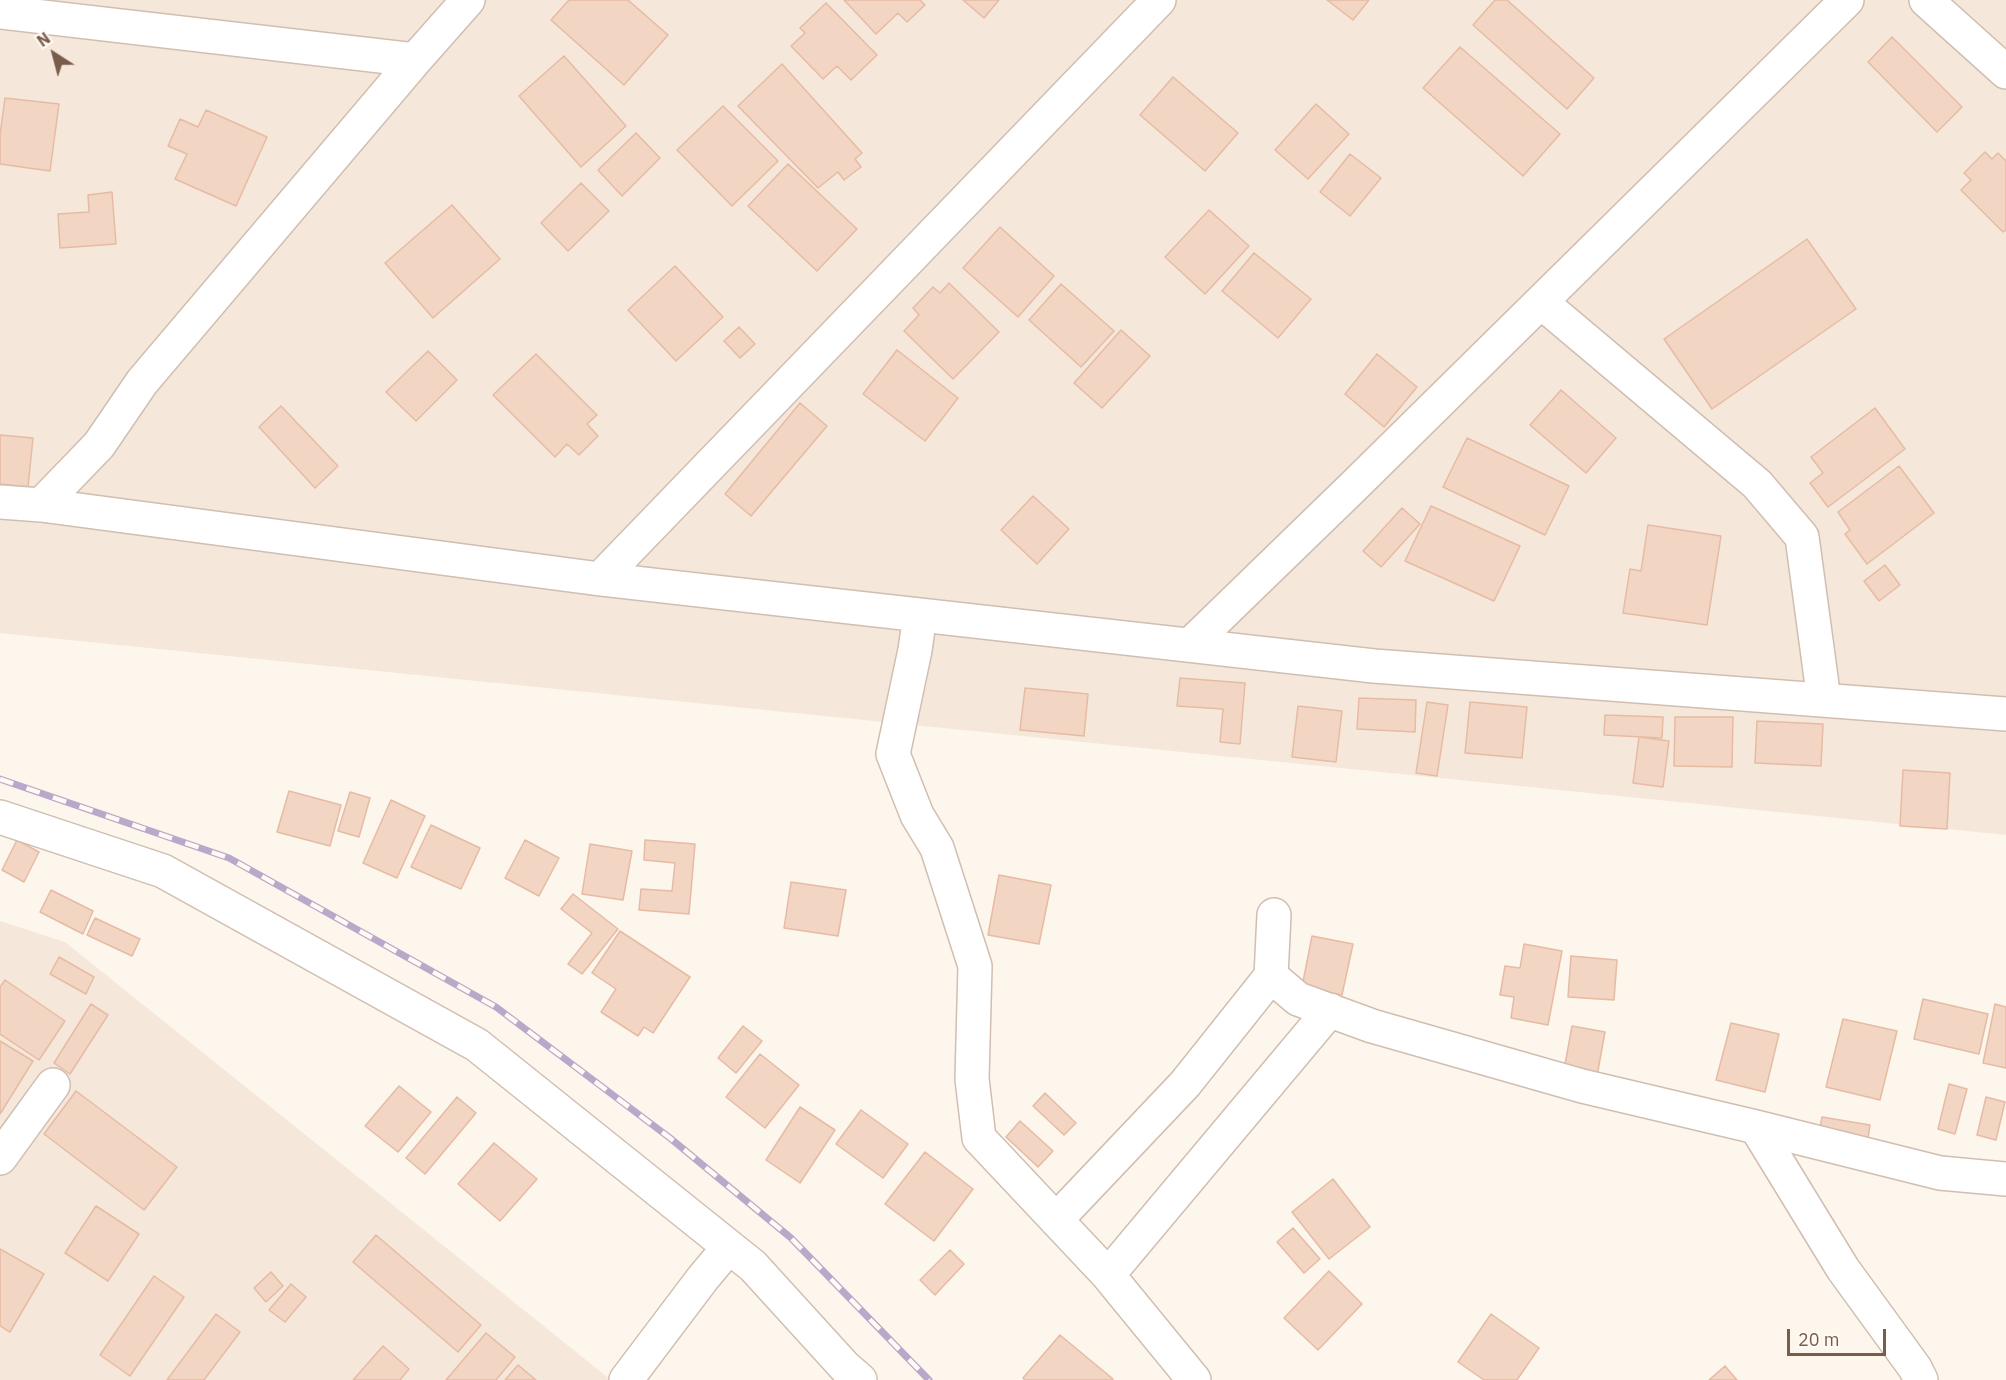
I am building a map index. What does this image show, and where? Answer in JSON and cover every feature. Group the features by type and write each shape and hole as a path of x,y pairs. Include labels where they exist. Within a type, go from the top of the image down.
{"street":[{"path":"40,506 99,445 142,382 468,0"},
{"path":"600,579 1159,0"},
{"path":"1190,645 1847,0"},
{"path":"1926,0 2006,72"},
{"path":"0,12 415,60"},
{"path":"1541,302 1757,484 1802,537 1824,700"},
{"path":"0,502 600,579 1374,666 2006,714"},
{"path":"920,615 893,754 917,814 937,848 975,966 972,1079 979,1138 1108,1275 1194,1380"},
{"path":"0,817 163,871 477,1045 753,1266 847,1376"},
{"path":"1056,1220 1185,1084 1271,976 1274,915"},
{"path":"1271,976 1298,999 1372,1026 1582,1086 1940,1173 2006,1179"},
{"path":"1108,1275 1330,1010"},
{"path":"0,1158 53,1085"},
{"path":"1756,1127 1844,1269 1915,1368 1921,1380"},
{"path":"626,1380 729,1247"}],"shaded area":[{"path":"0,0 2006,0 2006,835 0,633"},
{"path":"0,921 65,942 611,1380 0,1380"}],"building":[{"path":"569,0 628,0 668,35 624,85 551,20"},
{"path":"844,0 920,0 925,5 907,22 898,13 876,34"},
{"path":"963,0 999,0 984,18"},
{"path":"1327,0 1369,0 1353,20"},
{"path":"1495,0 1507,0 1594,78 1567,109 1473,25"},
{"path":"826,3 877,55 851,80 837,66 823,79 791,46 805,33 800,28"},
{"path":"1892,37 1962,107 1937,132 1868,62"},
{"path":"1460,47 1560,134 1523,176 1423,88"},
{"path":"564,56 626,126 581,167 519,96"},
{"path":"782,64 862,153 855,159 861,167 844,180 838,172 818,188 738,106"},
{"path":"1173,77 1238,133 1205,171 1140,115"},
{"path":"5,98 59,104 50,171 0,164 0,135"},
{"path":"1316,104 1349,134 1308,179 1275,150"},
{"path":"723,106 778,161 732,206 677,150"},
{"path":"206,110 267,137 236,206 175,179 187,154 168,146 180,119 198,127"},
{"path":"636,133 660,158 622,196 598,170"},
{"path":"1985,152 1992,159 1998,153 2006,161 2006,230 2003,232 1961,190 1971,180 1964,173"},
{"path":"1350,154 1381,178 1350,216 1320,192"},
{"path":"788,164 857,229 817,271 748,206"},
{"path":"581,183 609,211 568,251 541,223"},
{"path":"112,192 116,244 60,248 58,214 89,212 88,195"},
{"path":"452,205 500,259 433,318 385,263"},
{"path":"1209,210 1249,246 1205,294 1165,257"},
{"path":"1000,227 1054,276 1018,317 963,268"},
{"path":"1807,239 1856,309 1712,409 1664,339"},
{"path":"1254,253 1311,299 1278,338 1222,291"},
{"path":"675,266 723,317 676,361 628,310"},
{"path":"949,283 999,332 953,379 904,331 919,315 913,308 933,287 940,293"},
{"path":"1061,284 1114,331 1081,367 1029,320"},
{"path":"739,327 755,344 740,358 724,341"},
{"path":"1121,330 1150,356 1102,408 1074,383"},
{"path":"897,350 958,398 925,441 863,394"},
{"path":"428,351 457,380 416,421 386,392"},
{"path":"536,354 597,415 587,424 598,436 579,455 567,444 555,457 493,395"},
{"path":"1377,354 1417,387 1384,427 1345,394"},
{"path":"1561,390 1616,438 1586,473 1530,425"},
{"path":"800,403 827,426 751,516 725,494"},
{"path":"281,406 338,466 315,488 259,427"},
{"path":"1875,408 1905,449 1828,507 1810,483 1823,473 1811,457"},
{"path":"0,435 33,438 28,487 0,484"},
{"path":"1467,438 1569,486 1545,535 1443,487"},
{"path":"1899,466 1934,513 1867,564 1845,534 1850,530 1838,512"},
{"path":"1033,496 1069,529 1037,564 1001,530"},
{"path":"1431,506 1520,546 1494,601 1405,561"},
{"path":"1402,508 1420,524 1381,567 1363,551"},
{"path":"1648,525 1721,536 1707,625 1623,613 1630,569 1641,571"},
{"path":"1885,565 1900,585 1879,601 1864,581"},
{"path":"1180,678 1245,683 1240,744 1220,742 1223,709 1177,706"},
{"path":"1025,688 1088,694 1084,736 1020,730"},
{"path":"1359,698 1416,700 1415,732 1357,729"},
{"path":"1427,702 1448,705 1437,776 1416,773"},
{"path":"1470,702 1527,707 1522,758 1465,753"},
{"path":"1298,706 1342,711 1336,762 1292,757"},
{"path":"1605,715 1663,717 1662,738 1604,735"},
{"path":"1675,717 1733,717 1732,767 1674,766"},
{"path":"1757,721 1823,724 1821,766 1755,763"},
{"path":"1639,737 1669,741 1663,787 1633,783"},
{"path":"1903,770 1950,773 1947,829 1900,826"},
{"path":"289,791 341,805 330,846 277,832"},
{"path":"350,792 370,798 359,837 338,831"},
{"path":"391,800 425,816 397,878 363,863"},
{"path":"431,825 480,848 461,889 411,867"},
{"path":"17,840 39,852 24,882 2,870"},
{"path":"525,840 559,858 539,896 505,878"},
{"path":"645,840 695,844 689,914 639,910 641,889 672,891 675,863 644,860"},
{"path":"590,844 632,851 623,900 582,894"},
{"path":"999,875 1051,885 1039,944 988,935"},
{"path":"791,882 846,890 838,936 784,928"},
{"path":"51,890 93,911 83,934 40,912"},
{"path":"573,894 618,929 582,974 568,964 592,933 561,909"},
{"path":"95,918 140,939 132,956 87,935"},
{"path":"620,931 690,977 653,1033 644,1027 638,1036 601,1012 616,989 592,973"},
{"path":"1312,936 1353,944 1342,995 1302,987"},
{"path":"1524,944 1562,951 1548,1025 1511,1018 1514,997 1500,995 1505,966 1520,968"},
{"path":"1571,956 1617,960 1614,1000 1568,997"},
{"path":"59,957 94,977 86,994 50,974"},
{"path":"5,980 65,1021 39,1060 0,1034 0,987"},
{"path":"1923,999 1988,1014 1979,1054 1914,1039"},
{"path":"91,1004 108,1015 70,1074 54,1063"},
{"path":"1995,1004 2006,1007 2006,1068 1983,1063"},
{"path":"1843,1019 1897,1031 1880,1100 1826,1087"},
{"path":"1731,1023 1779,1034 1765,1092 1716,1080"},
{"path":"743,1026 762,1041 736,1073 718,1058"},
{"path":"1572,1026 1605,1032 1597,1076 1564,1070"},
{"path":"0,1041 33,1061 0,1114"},
{"path":"760,1054 799,1085 765,1128 726,1097"},
{"path":"1949,1084 1967,1089 1955,1134 1938,1129"},
{"path":"399,1086 431,1112 398,1152 365,1126"},
{"path":"76,1091 177,1167 144,1210 44,1134"},
{"path":"1045,1093 1076,1123 1064,1135 1033,1106"},
{"path":"457,1097 476,1113 425,1174 406,1158"},
{"path":"1986,1097 2005,1102 1996,1140 1977,1135"},
{"path":"800,1107 835,1130 800,1183 766,1160"},
{"path":"861,1110 908,1144 883,1178 836,1144"},
{"path":"1822,1117 1870,1125 1867,1146 1818,1138"},
{"path":"1020,1121 1053,1151 1038,1167 1006,1137"},
{"path":"494,1143 537,1179 500,1221 458,1184"},
{"path":"925,1152 973,1189 934,1241 885,1204"},
{"path":"1333,1179 1370,1227 1329,1259 1292,1212"},
{"path":"96,1206 139,1234 108,1281 65,1253"},
{"path":"1293,1228 1320,1259 1304,1273 1277,1242"},
{"path":"376,1235 481,1325 458,1352 353,1262"},
{"path":"0,1249 44,1274 10,1332 0,1326"},
{"path":"950,1250 964,1264 935,1295 920,1280"},
{"path":"1329,1271 1362,1304 1318,1350 1284,1318"},
{"path":"271,1272 283,1286 266,1302 254,1288"},
{"path":"154,1276 184,1297 130,1376 100,1355"},
{"path":"291,1284 306,1297 285,1322 269,1310"},
{"path":"216,1314 240,1332 204,1380 167,1380"},
{"path":"1491,1314 1539,1348 1517,1380 1484,1380 1458,1362"},
{"path":"486,1333 515,1357 496,1380 446,1380"},
{"path":"1060,1335 1113,1379 1025,1380 1023,1378"},
{"path":"383,1346 409,1369 400,1380 353,1380"},
{"path":"518,1365 536,1380 505,1380"},
{"path":"1725,1366 1737,1380 1709,1380"}],"railway":[{"path":"0,779 229,858 496,1007 670,1138 791,1238 929,1380"}]}
